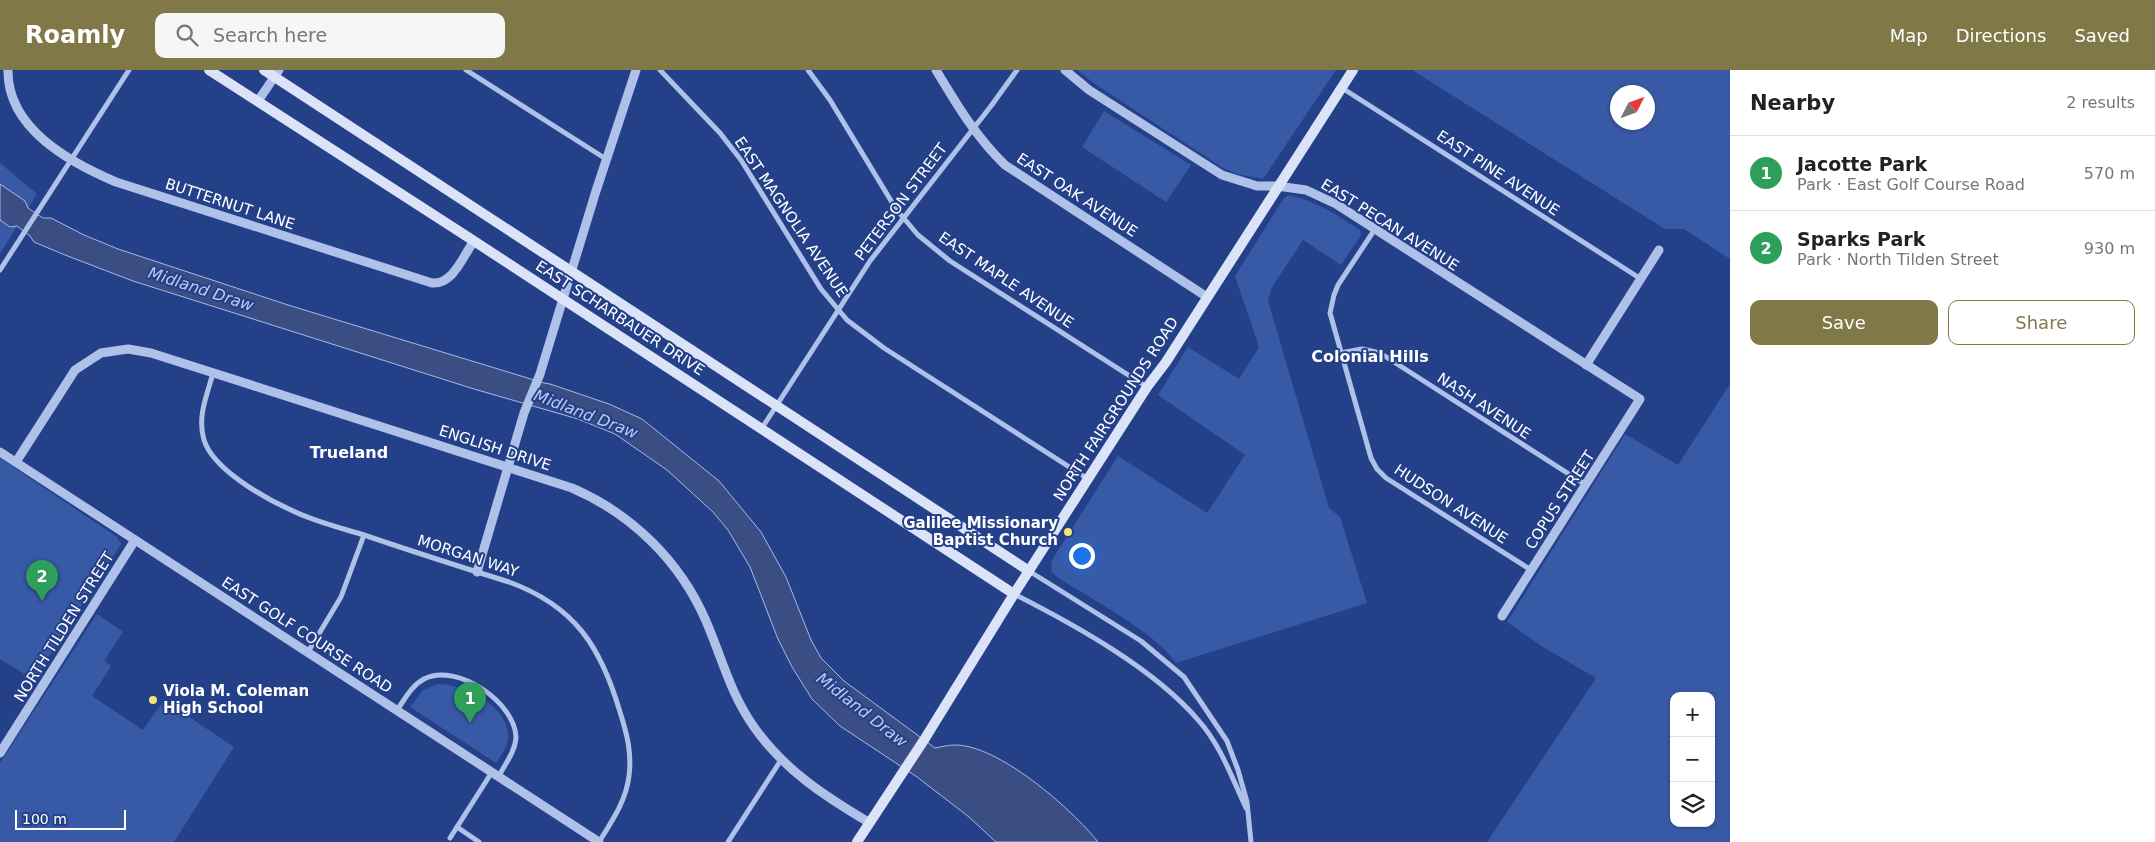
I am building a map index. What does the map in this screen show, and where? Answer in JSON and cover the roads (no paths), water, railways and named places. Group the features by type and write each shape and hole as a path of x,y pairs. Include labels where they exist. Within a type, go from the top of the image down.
{"main road":[{"name":"EAST SCHARBAUER DRIVE","path":"209,70 762,428 1014,594"},
{"name":"EAST SCHARBAUER DRIVE","path":"264,70 277,73 571,271 1029,571"},
{"name":"NORTH FAIRGROUNDS ROAD","path":"857,842 924,740 1014,594 1146,387 1166,362 1353,70"}],"street":[{"name":"BUTTERNUT LANE","path":"8,70 9,88 19,113 39,135 72,160 116,182 432,284 449,279 474,241"},
{"path":"0,270 129,70"},
{"path":"466,70 606,159"},
{"path":"477,572 510,467 524,414 540,374 606,159 636,70"},
{"name":"EAST MAGNOLIA AVENUE","path":"660,70 720,133 741,160 808,268 838,310 870,338 1088,479"},
{"name":"EAST MAPLE AVENUE","path":"808,70 830,100 883,188 918,235 950,261 1146,387"},
{"name":"EAST OAK AVENUE","path":"936,70 973,129 992,153 1020,176 1207,297"},
{"name":"PETERSON STREET","path":"762,428 870,261 1017,70"},
{"name":"EAST PECAN AVENUE","path":"1065,70 1089,90 1222,175 1257,186 1294,187 1318,195 1375,229 1640,399"},
{"path":"258,102 277,73"},
{"name":"EAST PINE AVENUE","path":"1342,88 1641,279"},
{"name":"HUDSON AVENUE","path":"1375,229 1338,285 1331,305 1330,320 1370,455 1379,472 1386,478 1531,570"},
{"path":"1586,365 1659,250"},
{"name":"NASH AVENUE","path":"1340,353 1362,348 1380,353 1586,485"},
{"name":"ENGLISH DRIVE","path":"16,462 72,374 80,366 97,355 116,349 134,349 572,488 600,502 626,519 658,547 673,565 693,595 705,620 725,674 740,705 755,729 781,760 808,783 870,823"},
{"name":"MORGAN WAY","path":"213,373 202,408 201,420 204,440 218,463 240,480 292,510 517,585 552,602 579,626 600,657 609,678 627,734 630,763 628,783 620,808 599,842"},
{"name":"COPUS STREET","path":"1502,616 1640,399"},
{"name":"EAST GOLF COURSE ROAD","path":"0,452 599,842"},
{"path":"308,652 341,597 364,535"},
{"name":"NORTH TILDEN STREET","path":"2,747 135,540"},
{"path":"1029,571 1141,641 1184,677 1227,741 1238,770 1248,813 1251,842"},
{"path":"1014,594 1052,613 1111,650 1167,690 1199,721 1219,748 1248,813"},
{"path":"396,710 413,688 429,677 452,677 477,686 496,700 510,718 515,729 515,747 456,827 450,838"},
{"path":"728,842 781,760"},
{"path":"456,827 479,842"}],"water":[{"name":"Midland Draw","path":"0,184 25,201 28,208 43,218 51,218 84,235 118,249 288,305 550,384 609,404 642,419 719,481 761,532 786,577 811,640 821,658 844,681 935,748 954,745 972,748 991,755 1012,767 1053,797 1098,842 996,842 969,817 917,777 840,726 812,699 792,667 778,639 750,567 728,530 713,512 667,470 615,434 578,419 474,389 133,281 65,255 34,242 30,236 17,226 10,227 0,220"}],"place":[{"name":"Galilee Missionary Baptist Church","path":"1068,532"},
{"name":"Sparks Park","path":"42,601"},
{"name":"Viola M. Coleman High School","path":"153,700"},
{"name":"Jacotte Park","path":"470,723"}],"district":[{"name":"Colonial Hills","path":"1370,356"},
{"name":"Trueland","path":"349,452"}]}
